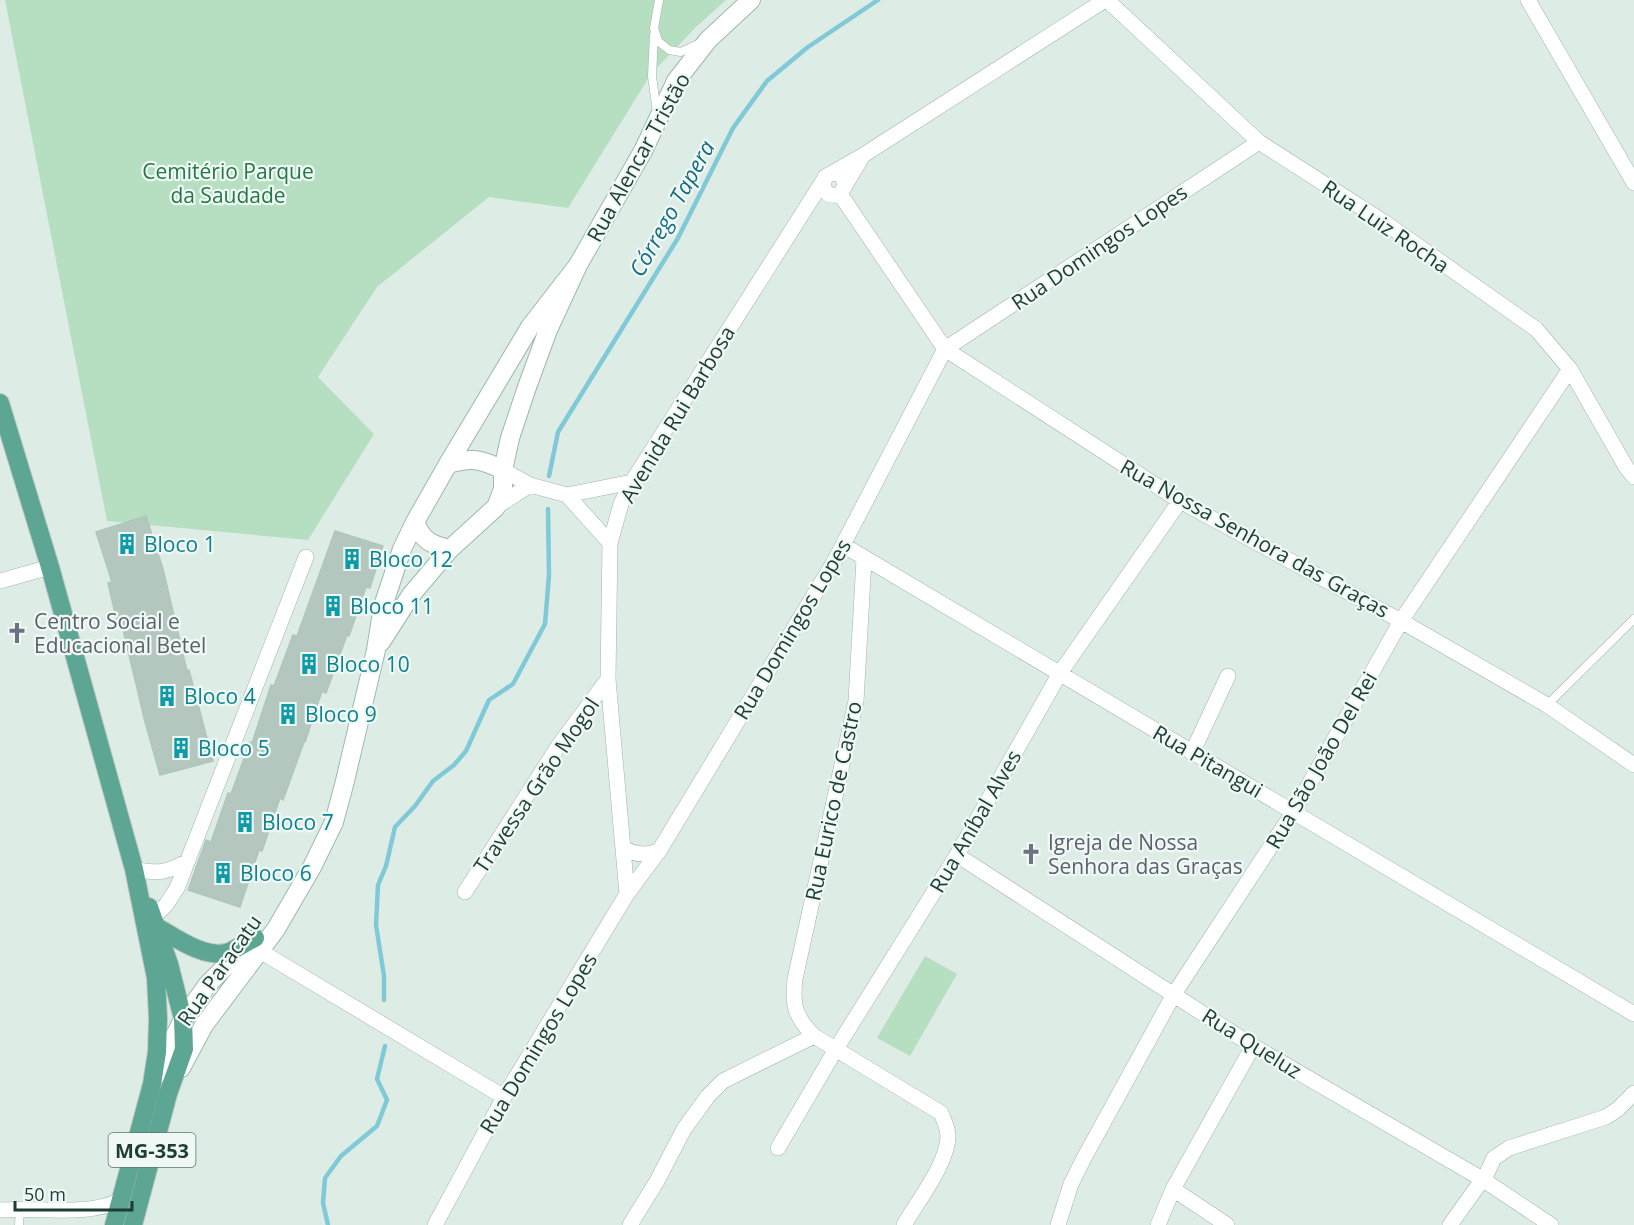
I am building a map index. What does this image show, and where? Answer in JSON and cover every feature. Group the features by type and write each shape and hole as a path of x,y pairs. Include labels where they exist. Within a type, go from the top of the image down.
{"main road":[{"name":"Rua Alencar Tristão","path":"503,470 510,438 534,368 548,330 578,265 643,151 676,81 708,40 751,0"},
{"name":"Rua Alencar Tristão","path":"448,464 530,327 578,265"},
{"path":"0,403 50,567 134,869 156,978 157,1052 152,1084"},
{"path":"448,464 467,458 482,460 503,470"},
{"name":"Rua Paracatu","path":"133,1225 168,1094 175,1077 186,1062 204,1025 257,945 285,910 312,867 334,822 345,785 376,650 383,606 402,549 448,464"},
{"name":"MG-353","path":"496,507 503,489 503,470"},
{"name":"Rua Paracatu","path":"376,650 411,595 450,549 496,507"},
{"path":"415,522 426,541 450,549"},
{"path":"134,869 155,922 183,1019"},
{"path":"155,922 177,939 208,952 227,953 257,945"},
{"name":"Rua Paracatu","path":"114,1225 152,1084 183,1019 208,984 257,945"},
{"name":"MG-353","path":"175,1077 184,1049 183,1019"}],"street":[{"name":"Rua Luiz Rocha","path":"1106,0 1259,142 1384,222 1536,329 1570,369 1634,477"},
{"name":"Avenida Rui Barbosa","path":"627,894 608,679 610,543 621,504 632,482 806,205 828,177 1106,0"},
{"path":"1528,0 1634,183"},
{"name":"Rua Domingos Lopes","path":"435,1225 504,1097 627,894 658,851 843,545 945,349 1259,142"},
{"name":"Avenida Rui Barbosa","path":"839,191 862,156"},
{"name":"Rua Nossa Senhora das Graças","path":"828,177 824,190 839,191 945,349 1180,501 1401,621 1547,705 1634,765"},
{"path":"806,205 839,191"},
{"name":"Rua São João Del Rei","path":"1058,1225 1071,1184 1084,1158 1174,994 1294,811 1401,621 1570,369"},
{"path":"503,470 530,485 567,495 632,482"},
{"path":"496,507 530,485"},
{"path":"567,495 610,543"},
{"name":"Rua Aníbal Alves","path":"778,1148 836,1049 957,855 1060,673 1180,501"},
{"name":"Rua Pitangui","path":"843,545 1634,1014"},
{"path":"155,922 177,888 306,557"},
{"name":"Rua Eurico de Castro","path":"814,1036 801,1023 793,996 856,701 864,559"},
{"path":"0,581 50,567"},
{"path":"1192,753 1228,675"},
{"name":"Travessa Grão Mogol","path":"465,892 559,745 608,679"},
{"path":"622,848 638,854 651,854 658,851"},
{"name":"Rua Queluz","path":"957,855 1253,1046 1482,1179 1551,1225"},
{"path":"134,869 155,873 169,871 188,861"},
{"path":"257,945 504,1097"},
{"path":"630,1225 657,1181 684,1129 708,1096 723,1081 814,1036 941,1113 948,1137 942,1161 903,1225"},
{"path":"1158,1225 1173,1189 1253,1046"},
{"path":"1450,1225 1494,1158 1501,1152 1593,1123 1618,1109 1634,1093"},
{"path":"1173,1189 1227,1225"},
{"path":"0,1210 93,1209 109,1206 120,1200"}],"lane":[{"path":"657,120 652,76 658,0"},
{"path":"654,28 658,41 669,50 681,52 708,40"},
{"path":"1547,705 1634,619"},
{"path":"19,1225 20,1208"}],"green space":[{"name":"Cemitério Parque da Saudade","path":"5,0 726,0 696,27 651,74 568,208 489,197 377,287 318,377 374,434 308,540 107,521"},
{"path":"925,956 957,974 910,1056 877,1038"}],"building":[{"path":"146,516 163,569 187,671 189,670 213,761 160,775 121,621 117,622 108,583 112,582 96,532"},
{"path":"335,531 383,546 370,588 366,587 326,693 322,691 283,800 280,798 262,851 259,850 240,907 188,890 206,840 211,842 228,793 231,794 250,742 252,743 271,685 274,686 293,635 297,636"}],"waterway":[{"name":"Córrego Tapera","path":"549,476 558,432 678,238 733,128 767,81 808,47 878,0"},
{"name":"Córrego Tapera","path":"384,1000 384,976 376,925 378,885 386,866 395,827 415,806 433,781 454,765 466,751 489,700 513,684 545,624 549,575 548,509"},
{"name":"Córrego Tapera","path":"328,1225 323,1203 325,1178 341,1156 377,1126 387,1100 377,1079 385,1046"}],"place":[{"name":"Bloco 1","path":"127,544"},
{"name":"Bloco 12","path":"352,559"},
{"name":"Bloco 11","path":"333,606"},
{"name":"Centro Social e Educacional Betel","path":"17,633"},
{"name":"Bloco 10","path":"309,664"},
{"name":"Bloco 4","path":"167,696"},
{"name":"Bloco 9","path":"288,714"},
{"name":"Bloco 5","path":"181,748"},
{"name":"Bloco 7","path":"245,822"},
{"name":"Igreja de Nossa Senhora das Graças","path":"1031,854"},
{"name":"Bloco 6","path":"223,873"}]}
